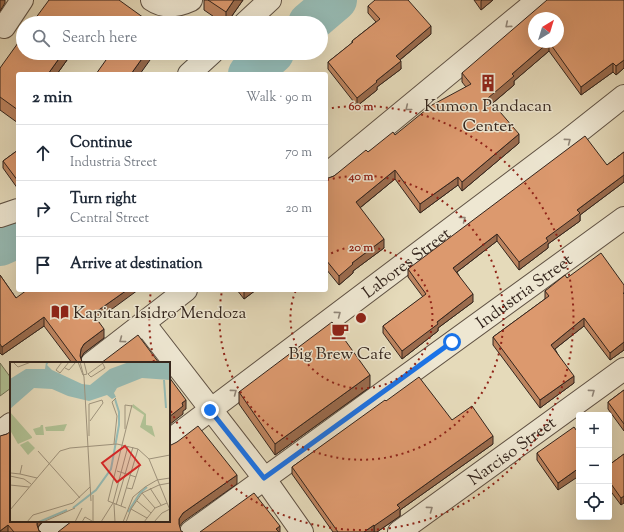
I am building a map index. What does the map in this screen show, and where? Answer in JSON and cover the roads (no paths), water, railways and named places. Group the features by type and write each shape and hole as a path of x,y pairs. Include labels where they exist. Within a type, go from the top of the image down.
{"street":[{"path":"4,27 22,0"},
{"path":"152,0 159,4 173,6 191,0"},
{"path":"253,16 270,0"},
{"path":"328,174 538,0"},
{"path":"191,72 204,60"},
{"name":"Labores Street","path":"170,440 506,186 568,141 624,96"},
{"path":"0,216 16,211"},
{"name":"Industria Street","path":"191,532 624,218"},
{"path":"93,362 184,292"},
{"path":"144,324 264,478 302,532"},
{"name":"Narciso Street","path":"399,532 624,369"},
{"path":"0,432 10,425"},
{"path":"49,532 62,522"}],"waterway":[{"path":"317,16 336,0"},
{"path":"251,72 265,60"},
{"path":"0,245 16,238"}],"place":[{"name":"Kumon Pandacan Center","path":"488,83"},
{"name":"Kapitan Isidro Mendoza","path":"60,312"},
{"name":"Big Brew Cafe","path":"340,331"}]}
